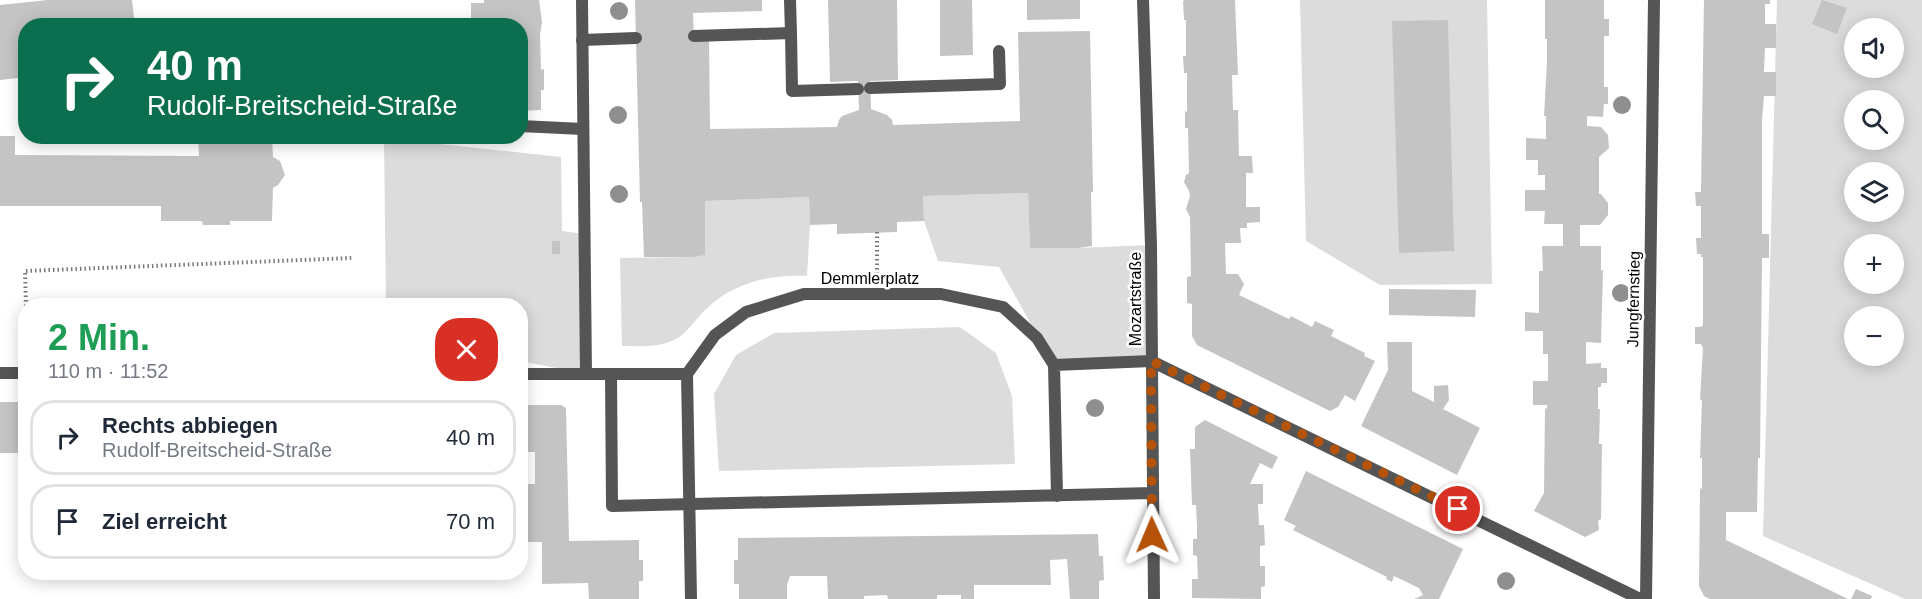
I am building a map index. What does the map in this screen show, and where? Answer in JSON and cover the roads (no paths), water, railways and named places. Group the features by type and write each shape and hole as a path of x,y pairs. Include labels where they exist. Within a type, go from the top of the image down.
{"street":[{"path":"582,0 586,374"},
{"path":"790,0 792,91 1000,84 999,51"},
{"name":"Mozartstraße","path":"1143,0 1152,245 1154,599"},
{"name":"Jungfernstieg","path":"1646,599 1653,0"},
{"path":"694,36 791,33"},
{"path":"582,40 636,38"},
{"path":"528,126 584,129"},
{"name":"Demmlerplatz","path":"687,374 716,335 746,312 804,294 941,294 1003,307 1037,338 1054,365"},
{"path":"1057,496 1054,365 1151,361 1640,599"},
{"path":"0,373 18,373"},
{"path":"528,374 687,374 691,599"},
{"path":"611,374 612,506 1152,493"}]}
